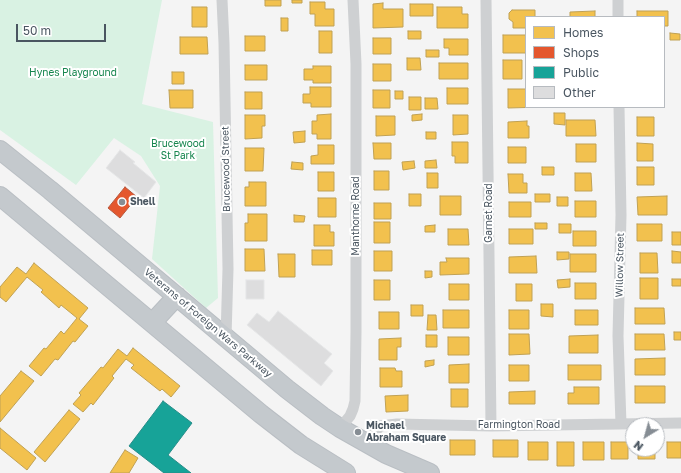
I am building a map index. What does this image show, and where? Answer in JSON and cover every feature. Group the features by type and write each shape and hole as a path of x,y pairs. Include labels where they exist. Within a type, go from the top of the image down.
{"highway":[{"name":"Veterans of Foreign Wars Parkway","path":"0,150 55,194 287,389 340,428 365,443 404,463 430,473"},
{"path":"0,196 274,424 307,449 346,473"},
{"path":"152,323 176,296"}],"street":[{"name":"Brucewood Street","path":"222,0 228,268 226,337"},
{"name":"Manthorne Road","path":"340,428 350,416 355,401 356,64 353,0"},
{"name":"Garnet Road","path":"486,0 490,426"},
{"path":"618,0 618,16"},
{"name":"Willow Street","path":"619,108 621,215 618,336 621,424"},
{"name":"Farmington Road","path":"365,443 380,426 385,424 490,426 681,423"}],"green space":[{"name":"Hynes Playground","path":"0,0 162,0 142,104 213,122 218,298 206,308 152,259 160,186 141,156 114,138 76,185 0,130"}],"building: Homes":[{"path":"265,0 281,0 281,6 265,6"},
{"path":"292,0 302,0 302,3 292,3"},
{"path":"310,2 325,2 325,9 334,9 334,26 315,26 315,14 310,14"},
{"path":"383,3 383,9 403,9 403,27 373,28 373,4"},
{"path":"410,4 433,4 433,16 410,16"},
{"path":"192,7 207,7 207,27 192,27"},
{"path":"437,7 462,7 462,14 468,14 468,28 437,28"},
{"path":"512,10 535,10 535,16 525,16 525,28 513,28 513,22 509,19 509,13"},
{"path":"595,11 595,16 570,16 570,12"},
{"path":"637,11 668,11 668,26 665,26 665,16 637,16"},
{"path":"281,18 288,18 288,31 281,31"},
{"path":"319,31 332,31 332,53 319,53"},
{"path":"408,31 421,31 421,39 408,39"},
{"path":"670,33 680,34 680,40 670,40"},
{"path":"503,35 525,35 525,53 503,53"},
{"path":"245,36 265,36 265,51 245,51"},
{"path":"180,37 207,37 208,54 180,54"},
{"path":"373,38 391,38 391,54 373,54"},
{"path":"444,39 468,39 468,55 449,55 449,48 444,48"},
{"path":"426,50 439,50 439,57 426,57"},
{"path":"407,58 420,58 421,70 407,70"},
{"path":"503,60 522,60 522,79 503,79"},
{"path":"439,63 468,63 468,79 439,79"},
{"path":"373,64 391,64 391,81 373,81"},
{"path":"245,65 267,65 267,80 245,80"},
{"path":"313,66 331,66 331,83 313,83 313,80 304,80 304,69 313,69"},
{"path":"172,72 184,72 184,84 172,84"},
{"path":"310,87 331,87 331,107 311,107 311,103 303,103 303,94 310,94"},
{"path":"447,88 468,88 468,104 447,104"},
{"path":"508,89 525,89 525,108 508,108"},
{"path":"169,90 193,90 193,108 170,108"},
{"path":"373,90 390,90 390,108 373,108"},
{"path":"395,91 403,91 403,99 395,99"},
{"path":"245,92 262,92 262,109 245,109"},
{"path":"409,97 421,97 421,110 409,110"},
{"path":"425,98 437,98 438,109 425,109"},
{"path":"554,113 565,113 565,125 554,124"},
{"path":"331,114 331,139 317,139 317,134 312,134 312,121 317,121 317,115"},
{"path":"422,114 422,120 412,121 412,115"},
{"path":"245,115 265,115 265,126 262,126 262,138 245,139"},
{"path":"453,115 468,115 468,134 453,135"},
{"path":"376,116 395,116 395,135 376,136"},
{"path":"637,117 654,117 654,136 637,136"},
{"path":"566,120 595,120 596,136 566,136"},
{"path":"527,121 527,126 529,126 529,138 508,138 508,122"},
{"path":"305,131 305,142 294,143 293,132"},
{"path":"426,132 436,132 436,139 426,139"},
{"path":"452,142 468,142 468,163 455,163 455,156 452,156"},
{"path":"373,143 391,143 391,159 374,159"},
{"path":"637,143 653,144 653,161 637,161"},
{"path":"576,144 596,144 596,162 576,162"},
{"path":"318,145 334,145 334,164 311,164 311,156 318,155"},
{"path":"508,147 526,147 526,163 508,163"},
{"path":"245,148 264,148 263,171 245,171"},
{"path":"436,160 437,168 425,168 425,161"},
{"path":"414,161 415,168 403,170 402,162"},
{"path":"292,162 303,163 303,170 291,169"},
{"path":"542,167 554,167 554,175 542,175"},
{"path":"637,167 654,167 654,185 637,185"},
{"path":"374,171 389,171 389,190 374,190"},
{"path":"318,172 334,172 334,191 318,191"},
{"path":"427,173 438,173 438,188 427,188"},
{"path":"575,173 591,173 592,191 575,191"},
{"path":"508,174 523,174 523,183 527,183 527,193 509,193"},
{"path":"249,182 266,182 266,206 245,206 245,187 249,187"},
{"path":"409,194 421,194 421,206 409,206"},
{"path":"535,194 550,194 550,202 535,202"},
{"path":"440,196 461,196 461,215 440,215"},
{"path":"667,196 667,215 638,215 637,197"},
{"path":"557,197 568,197 568,206 557,206"},
{"path":"318,198 336,198 336,217 318,217"},
{"path":"575,201 596,201 596,217 575,217"},
{"path":"509,202 531,202 531,217 509,217"},
{"path":"374,203 391,203 391,219 374,219"},
{"path":"248,214 267,214 267,241 245,241 245,223 248,223"},
{"path":"294,215 305,216 304,222 294,222"},
{"path":"374,222 390,222 390,243 374,243"},
{"path":"535,223 547,223 547,229 535,229"},
{"path":"559,224 571,224 571,233 559,233"},
{"path":"637,224 662,224 662,241 637,241"},
{"path":"314,225 330,225 330,232 334,232 334,246 314,246"},
{"path":"435,225 435,232 425,232 425,226"},
{"path":"448,229 468,229 469,245 448,245"},
{"path":"509,229 533,229 533,244 509,244"},
{"path":"573,231 596,231 596,246 573,246"},
{"path":"672,232 681,232 681,245 672,245"},
{"path":"245,249 264,249 265,271 245,271"},
{"path":"312,250 332,250 332,265 312,265"},
{"path":"374,251 392,251 392,271 374,271"},
{"path":"672,251 681,252 681,263 672,263"},
{"path":"557,252 569,252 569,259 557,260"},
{"path":"640,253 657,253 658,273 640,273"},
{"path":"278,254 295,254 295,277 279,277"},
{"path":"570,254 596,254 596,272 570,272"},
{"path":"536,256 537,273 509,273 509,257"},
{"path":"446,258 469,258 469,274 440,275 440,262 447,262"},
{"path":"34,263 88,308 79,319 88,326 75,342 73,341 58,360 55,359 41,376 29,366 61,331 64,334 77,318 61,305 59,308 41,292 43,290 27,277 6,302 0,297 0,287 17,267 26,274"},
{"path":"425,271 432,271 432,277 425,278"},
{"path":"640,278 658,278 658,299 640,299"},
{"path":"570,279 570,287 558,288 557,280"},
{"path":"672,279 681,279 681,286 672,286"},
{"path":"374,280 390,280 390,300 374,300"},
{"path":"575,283 596,283 596,299 575,299"},
{"path":"449,284 469,284 469,300 449,300"},
{"path":"516,284 532,284 532,301 516,301"},
{"path":"541,304 553,304 553,317 541,316"},
{"path":"411,305 423,305 423,316 411,316"},
{"path":"635,308 664,308 665,324 635,324"},
{"path":"443,310 469,310 469,328 443,328"},
{"path":"509,310 529,310 529,329 509,329"},
{"path":"575,310 598,310 598,325 575,325"},
{"path":"379,312 399,312 399,329 379,329"},
{"path":"428,315 436,315 437,330 427,330"},
{"path":"674,332 681,332 681,340 674,340"},
{"path":"509,334 529,334 530,354 509,355"},
{"path":"635,334 664,334 665,350 635,350"},
{"path":"426,335 437,335 437,347 426,347"},
{"path":"598,335 598,353 569,353 569,336"},
{"path":"448,337 469,337 469,355 448,355"},
{"path":"401,338 401,347 397,347 397,360 379,360 379,339"},
{"path":"133,348 180,386 171,397 162,389 160,391 131,368 134,365 126,359 112,376 114,378 93,405 91,403 83,412 73,404 81,395 79,393 101,367 103,368 118,349 127,356"},
{"path":"665,358 665,375 635,375 635,359"},
{"path":"434,360 434,365 425,367 425,361"},
{"path":"469,364 469,383 449,383 449,365"},
{"path":"509,365 529,365 529,381 509,381"},
{"path":"568,365 601,365 601,380 568,380"},
{"path":"380,368 395,368 396,371 402,371 402,387 380,387"},
{"path":"21,371 34,381 0,422 0,396"},
{"path":"635,386 665,386 665,403 635,403"},
{"path":"574,387 599,387 599,404 568,404 568,393 574,393"},
{"path":"451,389 468,389 468,407 451,407"},
{"path":"535,391 535,404 509,404 509,392"},
{"path":"408,395 408,411 386,412 385,396"},
{"path":"69,410 80,419 45,462 34,452"},
{"path":"0,428 36,458 27,470 0,448"},
{"path":"450,440 475,440 475,455 450,455"},
{"path":"493,440 518,440 518,457 493,457"},
{"path":"528,442 548,442 548,460 528,460"},
{"path":"557,442 574,442 574,466 557,466"},
{"path":"583,442 604,442 604,460 583,460"},
{"path":"611,442 625,442 625,457 628,457 628,459 611,459"},
{"path":"667,442 681,442 681,458 667,458"},
{"path":"125,450 138,458 129,473 110,473"},
{"path":"638,457 655,457 655,459 638,459"}],"building: Shops":[{"path":"125,187 137,197 120,218 108,208"}],"building: Public":[{"path":"163,401 192,423 168,455 191,473 164,473 129,446"}],"building: Other":[{"path":"120,150 156,182 144,198 106,168"},
{"path":"246,280 264,280 264,299 246,299"},
{"path":"278,311 332,354 324,363 333,371 321,386 247,325 257,313 269,322"}],"place":[{"name":"Shell","path":"122,202"},
{"name":"Michael Abraham Square","path":"358,432"}],"park label":[{"name":"Brucewood St Park","path":"178,150"}]}
